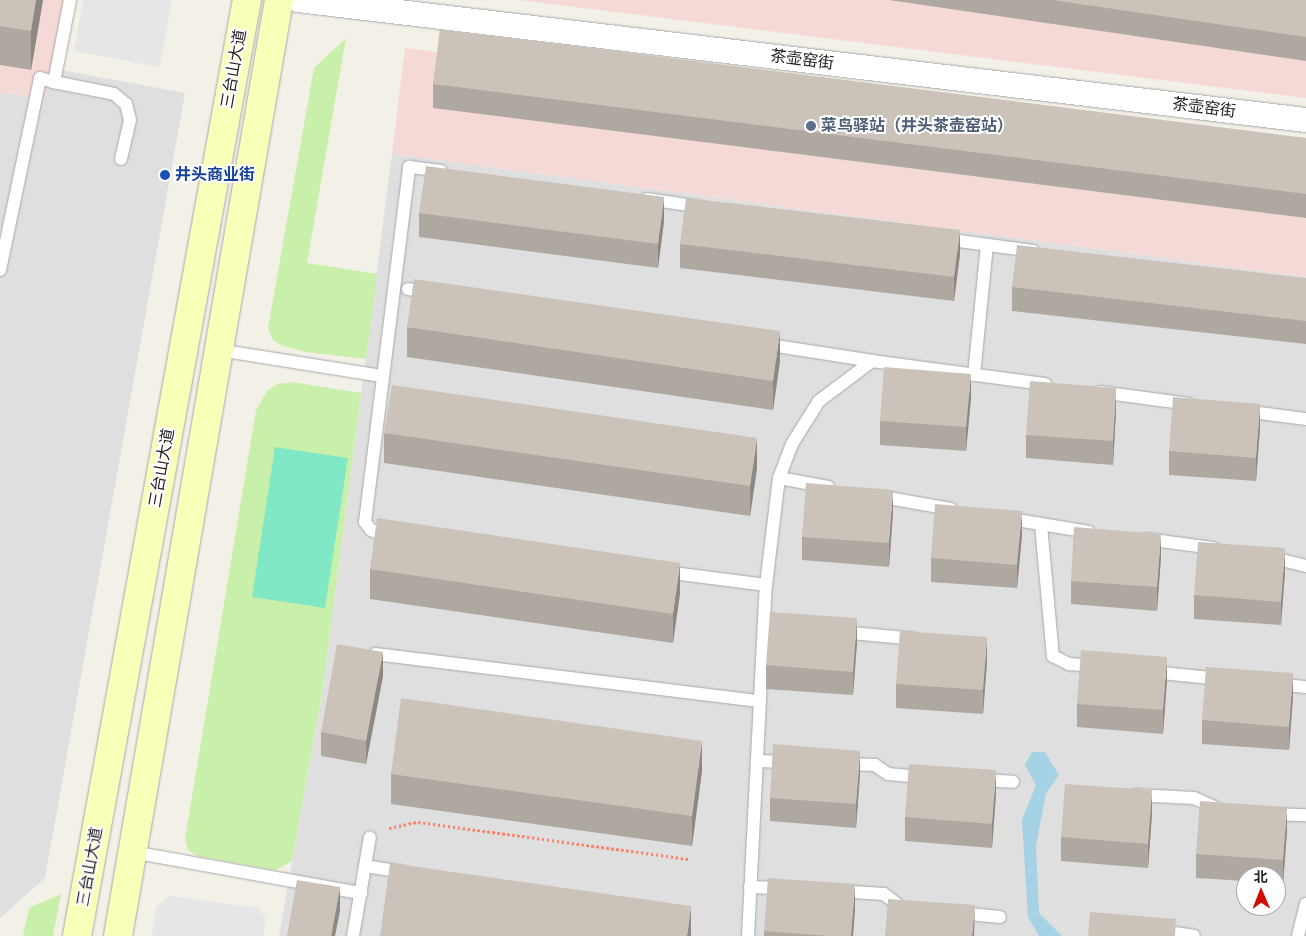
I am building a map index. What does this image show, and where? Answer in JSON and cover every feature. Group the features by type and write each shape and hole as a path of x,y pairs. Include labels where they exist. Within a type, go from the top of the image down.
{"main road":[{"name":"三台山大道","path":"77,936 247,0"},
{"name":"三台山大道","path":"118,936 279,0"}],"street":[{"name":"茶壶窑街","path":"298,0 1306,120"}],"lane":[{"path":"54,82 70,0"},
{"path":"0,270 40,78 114,94 126,104 130,120 121,159"},
{"path":"403,539 371,530 365,522 409,167 458,174"},
{"path":"634,198 713,208"},
{"path":"928,237 1045,253"},
{"path":"974,375 987,245"},
{"path":"408,288 446,295"},
{"path":"747,342 872,361 1062,386"},
{"path":"219,350 382,376"},
{"path":"748,936 759,701 769,624 766,585 779,478 792,444 819,401 872,361"},
{"path":"1091,390 1199,405"},
{"path":"1228,409 1306,419"},
{"path":"779,478 837,488"},
{"path":"866,494 963,511"},
{"path":"992,516 1102,534"},
{"path":"1040,525 1053,656 1069,664 1108,667"},
{"path":"1132,538 1231,551"},
{"path":"1260,554 1306,566"},
{"path":"648,570 766,585"},
{"path":"832,631 928,640"},
{"path":"375,654 759,701"},
{"path":"1138,670 1237,680"},
{"path":"1266,683 1306,687"},
{"path":"757,761 806,763"},
{"path":"835,764 875,765 888,774 936,777"},
{"path":"965,779 1013,782"},
{"path":"1117,794 1194,798 1226,812"},
{"path":"1256,813 1306,814"},
{"path":"353,936 370,837"},
{"path":"132,852 360,893"},
{"path":"365,866 414,874"},
{"path":"750,887 798,889"},
{"path":"827,891 884,894 898,907 916,909"},
{"path":"1298,936 1306,904"},
{"path":"944,912 1000,916"},
{"path":"1144,930 1190,933 1194,936"}],"path":[{"path":"370,837 393,825 418,822 688,859"}],"shaded area":[{"path":"0,0 64,0 45,100 0,92"},
{"path":"83,0 172,0 160,67 74,51"},
{"path":"519,0 1142,0 1306,23 1306,98"},
{"path":"405,48 1306,161 1306,277 392,154"},
{"path":"51,68 185,93 45,878 0,918 0,92 45,99"},
{"path":"392,154 1306,277 1306,936 279,936 323,687"},
{"path":"170,896 259,908 266,919 263,936 152,936 156,907"}],"green space":[{"path":"346,38 307,263 377,274 366,359 306,352 283,346 273,340 268,328 314,68"},
{"path":"292,382 361,393 323,687 292,861 276,870 198,856 188,850 185,839 256,410 268,390 278,384"},
{"path":"275,447 348,458 325,608 252,597"},
{"path":"61,894 53,936 23,936 29,908"}],"water":[{"path":"1032,752 1045,752 1059,775 1046,793 1036,846 1039,913 1062,936 1039,936 1028,917 1022,820 1036,785 1025,765"}],"building":[{"path":"0,0 36,0 31,31 0,26"},
{"path":"1052,0 1306,0 1306,37"},
{"path":"440,29 1306,138 1306,194 433,84"},
{"path":"426,166 664,197 658,244 419,213"},
{"path":"686,198 960,230 954,277 680,244"},
{"path":"1017,245 1306,278 1306,321 1012,287"},
{"path":"414,279 780,331 773,381 407,327"},
{"path":"884,367 971,374 966,427 880,421"},
{"path":"1030,381 1116,388 1113,441 1026,435"},
{"path":"392,385 757,438 750,486 384,433"},
{"path":"1173,397 1260,404 1256,458 1169,451"},
{"path":"806,483 893,490 889,543 802,537"},
{"path":"935,504 1022,511 1017,565 931,558"},
{"path":"377,518 680,563 673,614 370,569"},
{"path":"1074,527 1161,534 1157,587 1071,581"},
{"path":"1198,542 1285,548 1281,602 1194,595"},
{"path":"770,612 857,618 853,672 766,665"},
{"path":"900,631 987,637 983,690 896,684"},
{"path":"337,644 383,652 366,741 321,732"},
{"path":"1081,650 1167,657 1163,710 1077,704"},
{"path":"1206,667 1293,673 1289,727 1202,720"},
{"path":"401,698 702,741 692,816 391,774"},
{"path":"773,744 860,751 856,804 770,798"},
{"path":"909,764 996,770 992,824 905,817"},
{"path":"1065,784 1152,790 1148,844 1061,837"},
{"path":"1200,801 1287,807 1283,860 1196,854"},
{"path":"390,863 691,906 687,936 380,936"},
{"path":"768,878 855,884 851,936 764,931"},
{"path":"297,880 340,887 331,936 287,936"},
{"path":"888,899 975,905 972,936 885,936"},
{"path":"1090,912 1176,919 1175,936 1088,936"}],"place":[{"name":"菜鸟驿站（井头茶壶窑站）","path":"811,126"},
{"name":"井头商业街","path":"165,175"}]}
